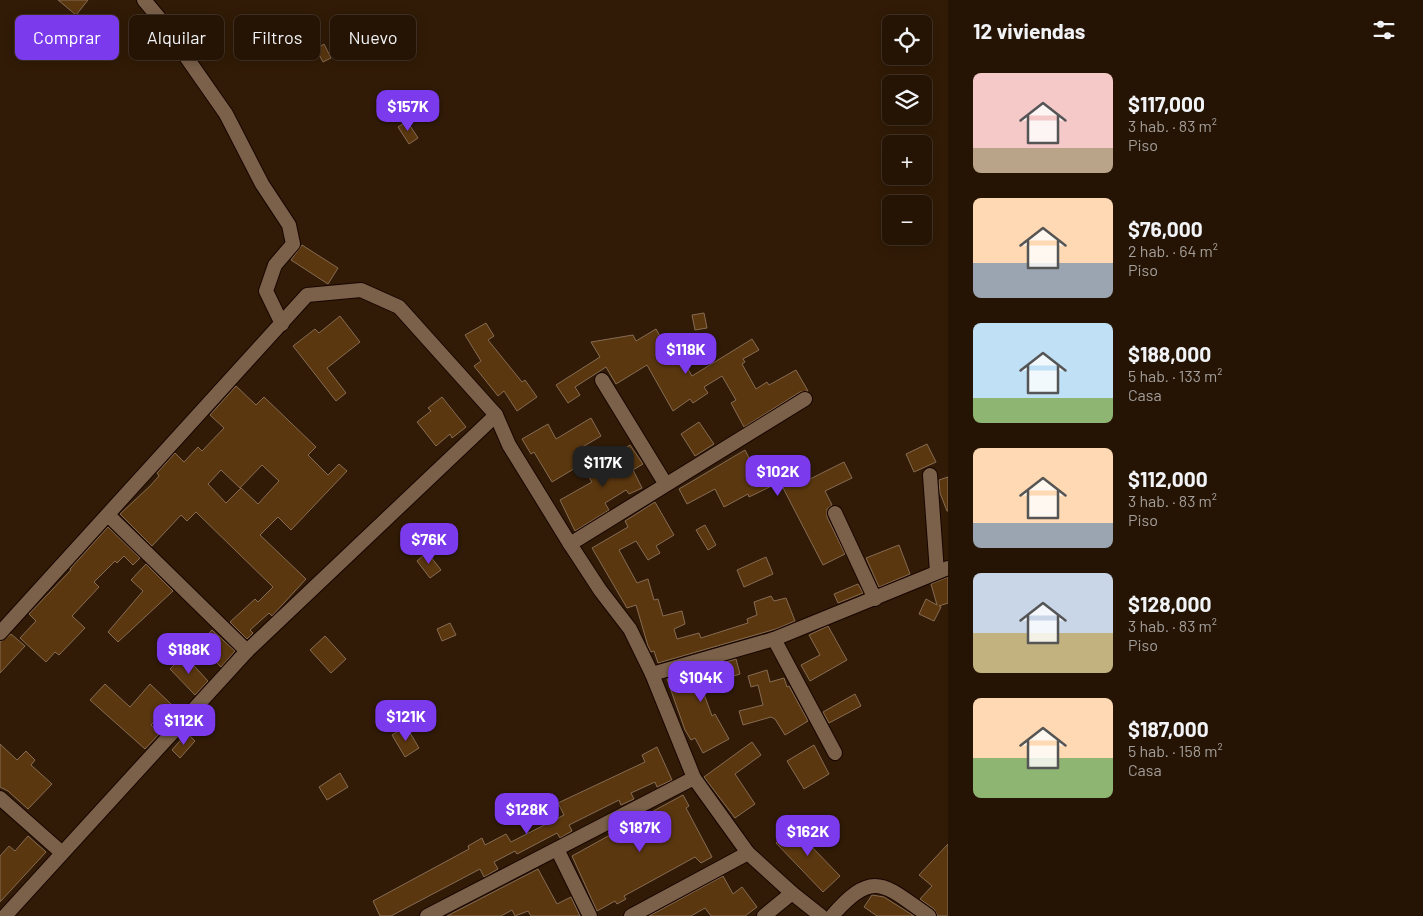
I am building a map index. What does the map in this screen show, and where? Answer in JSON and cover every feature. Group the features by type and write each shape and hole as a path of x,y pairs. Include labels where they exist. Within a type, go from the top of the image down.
{"street":[{"path":"144,0 159,18 226,114 262,184 289,225 292,244 275,264 266,291 282,324"},
{"path":"0,633 307,295 361,290 399,307 496,415 509,445 570,544 600,590 630,629 652,674 694,778 748,852 792,893 821,916"},
{"path":"602,380 665,483"},
{"path":"570,544 665,483 805,399"},
{"path":"5,916 61,852 247,651 496,415"},
{"path":"652,674 774,639 942,570 930,475"},
{"path":"835,514 874,599"},
{"path":"108,515 247,651"},
{"path":"774,639 835,753"},
{"path":"427,916 694,778"},
{"path":"0,798 61,852"},
{"path":"556,849 590,916"},
{"path":"631,916 748,852"},
{"path":"832,916 864,886 880,885 929,916"},
{"path":"764,916 792,893"}],"building":[{"path":"58,0 88,0 76,15"},
{"path":"324,44 330,56 330,58 323,62 320,56 320,46"},
{"path":"407,121 418,138 409,144 398,127"},
{"path":"302,245 338,268 328,284 291,260"},
{"path":"704,313 707,328 695,330 692,315"},
{"path":"340,316 360,342 327,368 346,393 336,401 293,346 315,329 319,333"},
{"path":"486,323 494,336 488,340 522,382 525,380 537,397 517,411 504,391 498,396 474,366 481,361 465,335"},
{"path":"656,329 664,343 670,339 692,376 752,339 759,350 743,359 745,362 742,364 756,389 767,382 769,385 796,370 808,391 800,392 744,427 731,403 736,400 722,376 704,387 708,393 693,403 690,399 673,411 647,365 616,384 606,367 575,387 580,395 568,403 556,385 600,357 591,342 633,335 636,341"},
{"path":"236,386 256,405 264,397 316,447 308,455 328,475 339,464 347,471 291,530 278,517 260,535 306,579 272,616 269,613 250,630 253,633 247,639 230,622 255,599 258,602 273,587 196,512 187,521 181,515 152,546 120,514 150,486 159,476 157,473 175,453 184,462 198,447 202,451 224,428 210,415","holes":["262,465 279,481 258,504 241,488 226,503 208,484 221,470 240,488"]},
{"path":"442,397 466,427 452,438 450,434 436,446 417,422 431,411 428,408"},
{"path":"591,418 601,436 574,452 582,464 552,482 534,452 531,454 522,439 548,424 556,439"},
{"path":"699,422 714,444 695,456 681,434"},
{"path":"927,444 936,462 914,472 906,454"},
{"path":"630,445 643,464 633,470 642,488 629,494 626,490 605,503 609,510 575,531 560,500 592,482 586,473"},
{"path":"745,450 760,480 802,477 804,482 844,462 852,478 825,491 832,505 827,509 827,517 845,554 823,565 780,482 749,497 748,494 724,507 715,489 687,504 679,489"},
{"path":"948,477 947,511 940,493 939,480"},
{"path":"655,502 674,535 656,546 660,553 648,560 636,541 619,550 637,583 648,579 654,600 658,599 663,616 682,611 685,624 674,629 677,639 699,633 701,638 748,623 747,619 757,615 754,602 771,596 774,601 786,598 795,621 776,629 658,663 654,651 651,652 648,646 636,605 627,608 592,548 628,527 625,521"},
{"path":"705,525 716,545 708,550 696,530"},
{"path":"108,527 140,558 133,565 124,556 117,563 115,561 94,582 99,587 72,616 85,628 59,655 55,652 46,662 20,638 36,621 29,614 71,570"},
{"path":"899,545 910,574 879,587 866,558"},
{"path":"427,552 441,570 430,578 417,561"},
{"path":"766,557 773,574 744,587 737,570"},
{"path":"146,564 173,591 118,642 108,632 143,591 131,580"},
{"path":"948,577 948,603 939,606 941,607 934,621 919,614 926,599 937,605 931,584"},
{"path":"858,584 863,593 838,603 834,594"},
{"path":"450,623 456,635 442,641 437,629"},
{"path":"828,626 847,660 810,681 801,665 820,655 809,635"},
{"path":"212,630 235,651 221,667 209,655 213,650 202,641"},
{"path":"11,634 25,646 0,673 0,642"},
{"path":"325,636 346,659 331,673 310,650"},
{"path":"184,655 208,681 195,695 170,669"},
{"path":"736,659 740,674 701,686 712,716 715,714 729,739 703,753 695,738 691,740 685,730 667,679"},
{"path":"767,670 770,682 784,678 787,687 789,686 808,721 785,735 775,719 771,717 743,725 739,711 763,705 758,685 751,687 748,676"},
{"path":"105,684 130,707 150,684 171,704 151,725 160,733 145,749 90,700"},
{"path":"855,694 861,706 829,723 823,712"},
{"path":"406,726 419,748 405,757 392,735"},
{"path":"187,733 195,741 180,758 172,750"},
{"path":"752,742 761,755 735,774 755,804 735,818 704,777"},
{"path":"0,744 17,760 26,751 35,760 31,765 52,784 28,809 8,791 0,787"},
{"path":"814,745 829,774 804,789 787,761"},
{"path":"657,747 672,780 657,787 655,782 631,793 634,799 621,805 619,800 569,825 572,831 560,838 557,833 517,854 515,851 494,862 498,869 484,877 480,869 391,916 380,916 373,901 469,849 468,846 482,838 485,845 506,834 511,842 564,815 558,803 645,762 642,755"},
{"path":"340,773 348,787 327,800 319,787"},
{"path":"683,795 689,806 686,808 712,857 701,863 695,857 624,896 626,899 617,904 615,901 597,911 572,856 610,835 608,832 621,826 622,828"},
{"path":"807,825 817,835 808,843 840,876 823,892 776,843 792,827 799,834"},
{"path":"28,836 46,852 0,902 0,856 9,846 15,851"},
{"path":"948,844 948,916 938,916 934,909 920,899 932,886 919,875"},
{"path":"538,869 557,904 571,897 580,916 531,916 528,911 515,916 512,910 501,916 447,916"},
{"path":"723,876 733,894 742,887 757,907 745,916 711,916 705,908 691,916 649,916"},
{"path":"872,895 884,897 914,916 877,916 864,907"}]}
